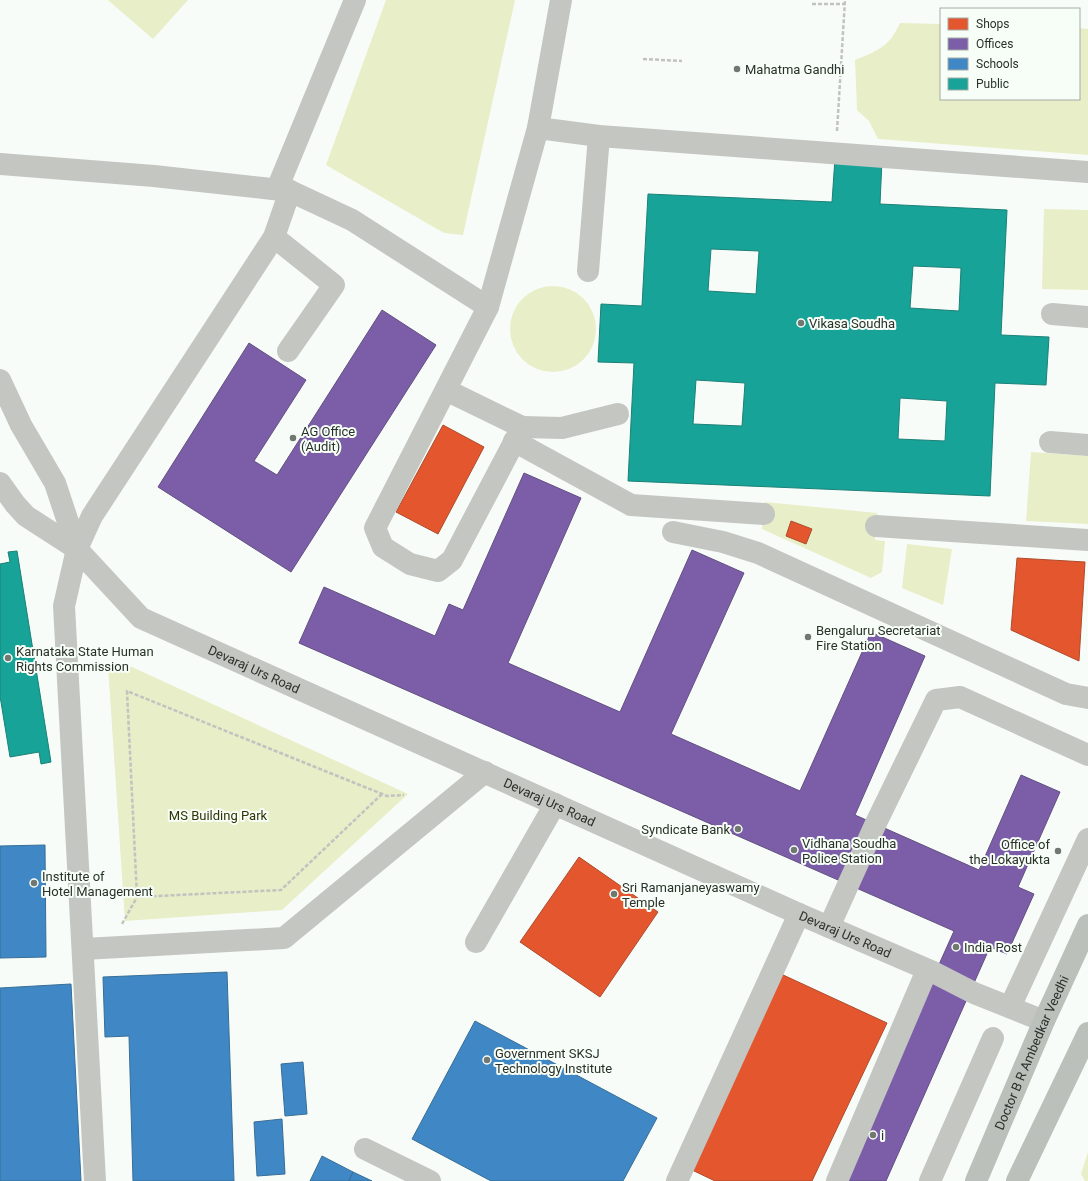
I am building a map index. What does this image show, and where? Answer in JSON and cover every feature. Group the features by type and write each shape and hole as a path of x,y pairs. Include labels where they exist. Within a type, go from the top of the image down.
{"main road":[{"name":"Doctor B R Ambedkar Veedhi","path":"976,1181 1044,1021 1088,925"},
{"path":"1017,1181 1088,1033"}],"street":[{"path":"96,1181 64,606 77,549 99,504 274,237 283,190 355,0"},
{"path":"518,434 452,560 438,571 410,564 384,547 375,528 488,307 538,128 562,0"},
{"path":"538,128 599,136 1088,172"},
{"path":"588,271 599,136"},
{"path":"0,164 154,176 283,190 352,220 488,307"},
{"path":"274,237 334,285 288,351"},
{"path":"1052,314 1088,317"},
{"name":"Devaraj Urs Road","path":"0,380 21,425 55,483 77,549"},
{"path":"446,390 631,505 764,514"},
{"path":"518,434 562,428 618,414"},
{"path":"1050,442 1088,445"},
{"name":"Devaraj Urs Road","path":"0,483 15,504 26,516 77,549 141,618 799,914 927,970 974,993 1044,1021"},
{"path":"876,526 1088,540"},
{"path":"673,532 723,542 758,553 1066,694 1088,698"},
{"path":"829,927 876,823 936,700 960,697 1088,755"},
{"path":"84,949 284,938 485,772"},
{"path":"476,942 555,804"},
{"path":"1010,1007 1088,839"},
{"path":"677,1181 799,914"},
{"path":"837,1181 927,970"},
{"path":"930,1181 993,1038"},
{"path":"365,1149 430,1181"}],"path":[{"path":"836,153 844,0"},
{"path":"812,4 844,4"},
{"path":"643,59 682,61"},
{"path":"119,929 137,897 126,691 387,796 404,795"},
{"path":"137,897 281,890 382,794"}],"green space":[{"path":"108,0 188,0 153,39"},
{"path":"386,0 515,0 463,235 444,233 326,165"},
{"path":"900,23 940,24 940,100 1080,100 1080,28 1088,29 1088,155 878,139 869,121 857,110 855,60 882,47 892,38"},
{"path":"1044,209 1088,210 1088,290 1042,289"},
{"path":"553,286 569,290 583,299 592,313 596,329 592,345 583,359 569,368 553,372 537,368 523,359 514,345 510,329 514,313 523,299 537,290"},
{"path":"1031,452 1088,456 1088,524 1026,521"},
{"path":"765,502 877,513 875,540 885,541 882,572 871,578 762,529"},
{"path":"907,544 952,549 943,605 902,588"},
{"name":"MS Building Park","path":"108,666 132,667 408,794 282,910 125,921"},
{"path":"1088,1152 1088,1181 1085,1181 1081,1174"}],"building: Shops":[{"path":"443,425 484,447 438,534 396,512"},
{"path":"791,521 812,529 806,544 786,536"},
{"path":"1017,558 1085,562 1079,661 1011,630"},
{"path":"579,857 658,912 600,997 520,942"},
{"path":"781,974 887,1023 812,1181 715,1181 690,1169"}],"building: Offices":[{"path":"382,310 436,345 291,572 158,487 249,343 306,380 254,461 277,475"},
{"path":"524,473 581,498 508,663 620,712 692,550 744,573 671,734 800,791 871,632 925,656 855,815 979,870 1021,775 1060,792 1018,887 1034,894 1007,954 990,947 886,1181 842,1181 954,931 299,643 324,587 435,636 449,604 463,610"}],"building: Schools":[{"path":"45,845 46,957 0,958 0,846"},
{"path":"227,972 234,1181 133,1181 129,1036 105,1037 103,977"},
{"path":"71,984 81,1181 0,1181 0,988"},
{"name":"Government SKSJ Technology Institute","path":"475,1021 657,1118 623,1181 491,1181 412,1139"},
{"path":"303,1062 307,1114 285,1116 281,1064"},
{"path":"282,1119 285,1174 257,1176 254,1122"},
{"path":"322,1156 353,1172 349,1181 310,1181"},
{"path":"353,1172 372,1181 349,1181"}],"building: Public":[{"name":"Vikasa Soudha","path":"835,158 882,160 880,204 1007,210 1001,335 1049,337 1046,385 995,383 990,496 628,481 634,363 598,362 601,304 642,306 648,194 832,202","holes":["711,249 759,251 756,294 708,291","913,266 961,268 959,311 910,308","696,380 745,383 742,426 693,424","900,398 947,401 945,441 898,439"]},
{"path":"17,551 51,762 41,764 39,752 10,757 0,696 0,564 10,562 8,552"}],"place":[{"name":"Mahatma Gandhi","path":"737,69"},
{"name":"Vikasa Soudha","path":"801,323"},
{"name":"AG Office (Audit)","path":"293,438"},
{"name":"Bengaluru Secretariat Fire Station","path":"808,637"},
{"name":"Karnataka State Human Rights Commission","path":"8,658"},
{"name":"Syndicate Bank","path":"738,829"},
{"name":"Vidhana Soudha Police Station","path":"794,850"},
{"name":"Office of the Lokayukta","path":"1058,851"},
{"name":"Institute of Hotel Management","path":"34,883"},
{"name":"Sri Ramanjaneyaswamy Temple","path":"614,894"},
{"name":"India Post","path":"956,947"},
{"name":"Government SKSJ Technology Institute","path":"487,1060"},
{"name":"i","path":"873,1135"}]}
